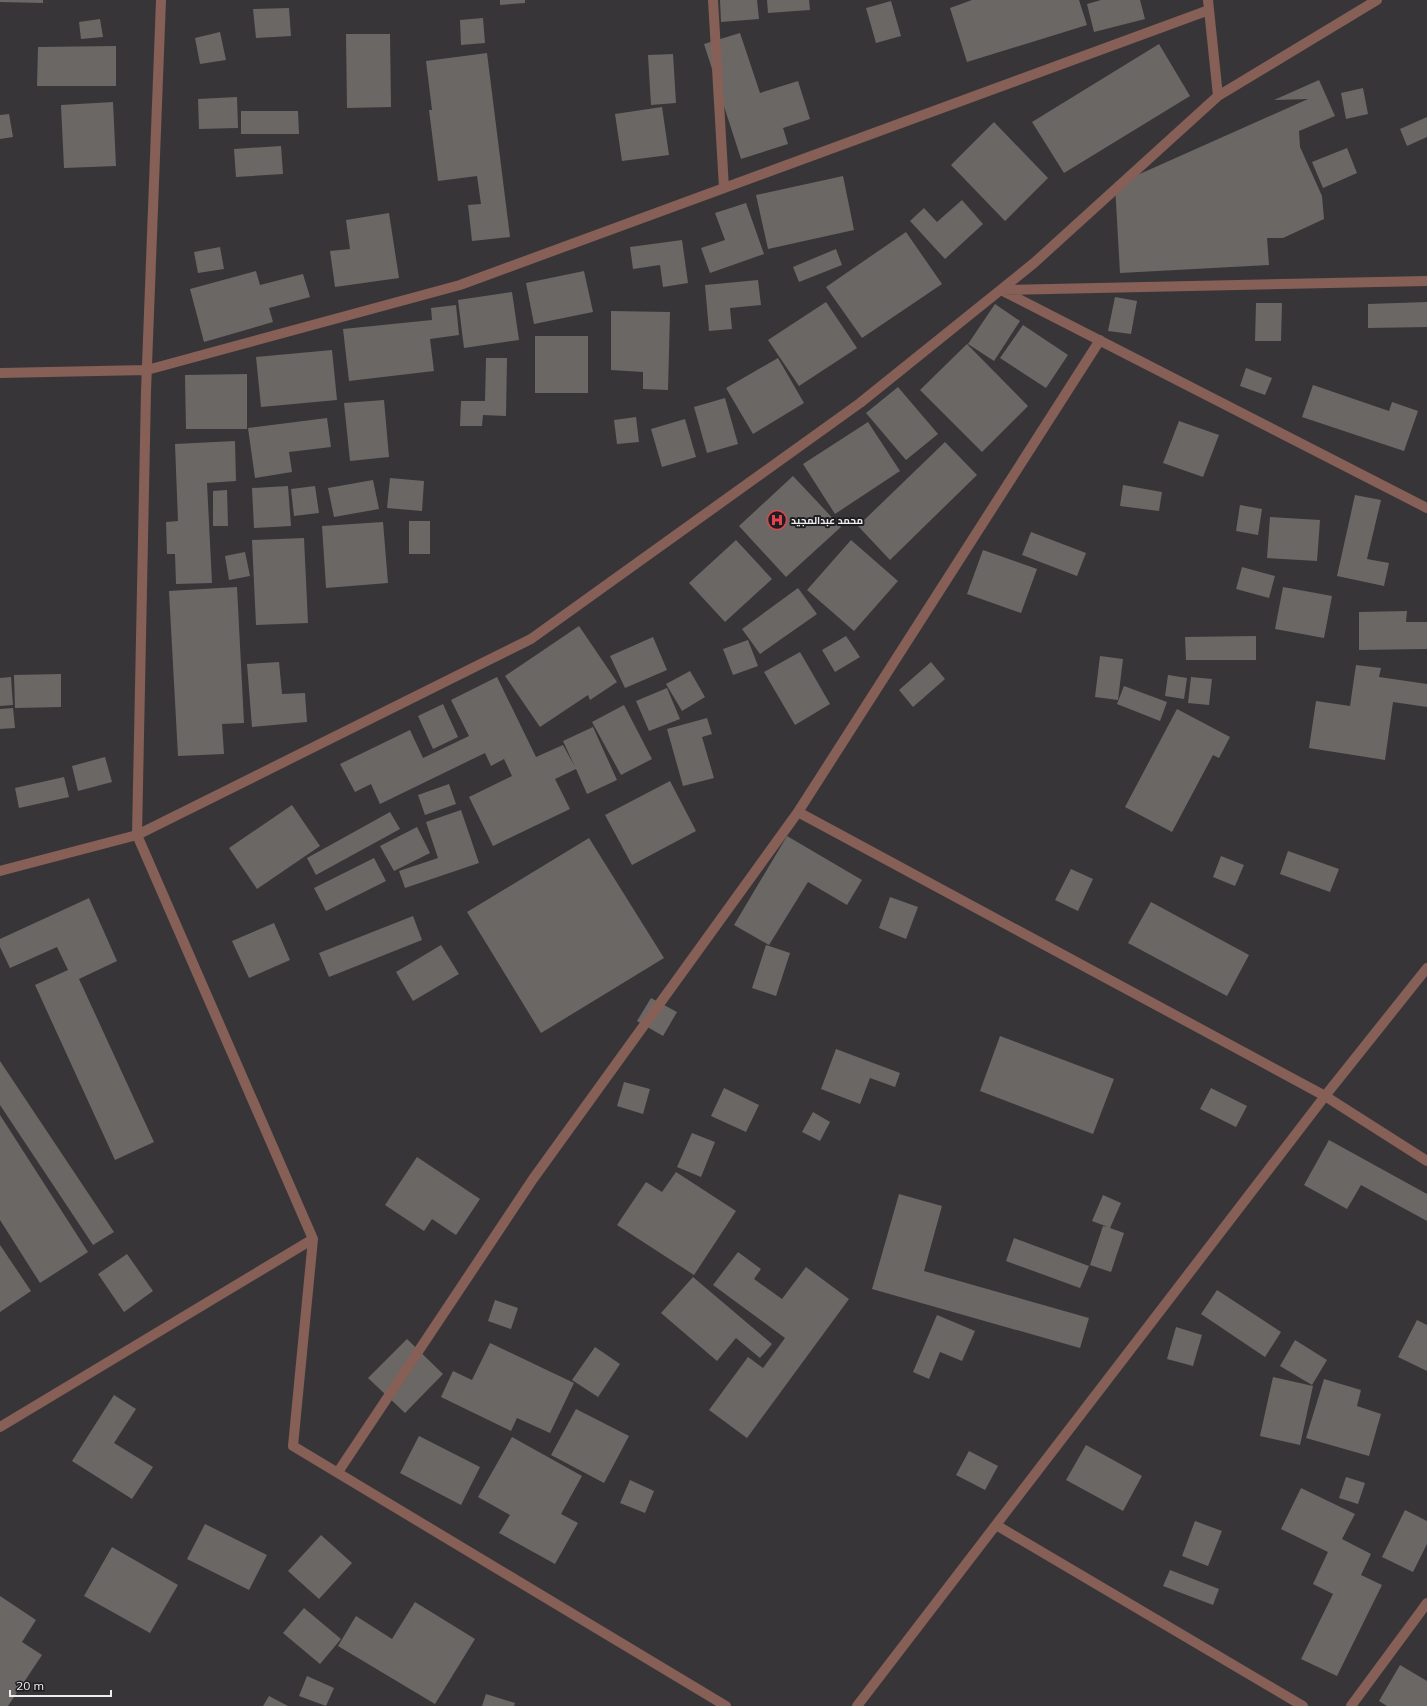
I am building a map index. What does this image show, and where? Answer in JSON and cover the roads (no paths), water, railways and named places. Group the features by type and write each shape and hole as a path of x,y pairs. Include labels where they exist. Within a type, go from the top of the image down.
{"street":[{"path":"161,0 147,370 137,835 313,1239 293,1446 726,1706"},
{"path":"713,0 724,188"},
{"path":"0,871 137,835 531,639 860,403 1034,263 1218,96 1377,0"},
{"path":"0,373 147,370 460,285 724,188 1208,5 1218,96"},
{"path":"1001,290 1427,281"},
{"path":"1001,290 1427,508"},
{"path":"338,1472 533,1178 798,812 1100,340"},
{"path":"798,812 1325,1096 1427,1161"},
{"path":"858,1706 1325,1096 1427,968"},
{"path":"0,1426 313,1239"},
{"path":"996,1525 1303,1706"},
{"path":"1351,1706 1427,1603"}],"place":[{"name":"محمد عبدالمجيد","path":"777,520"}]}
